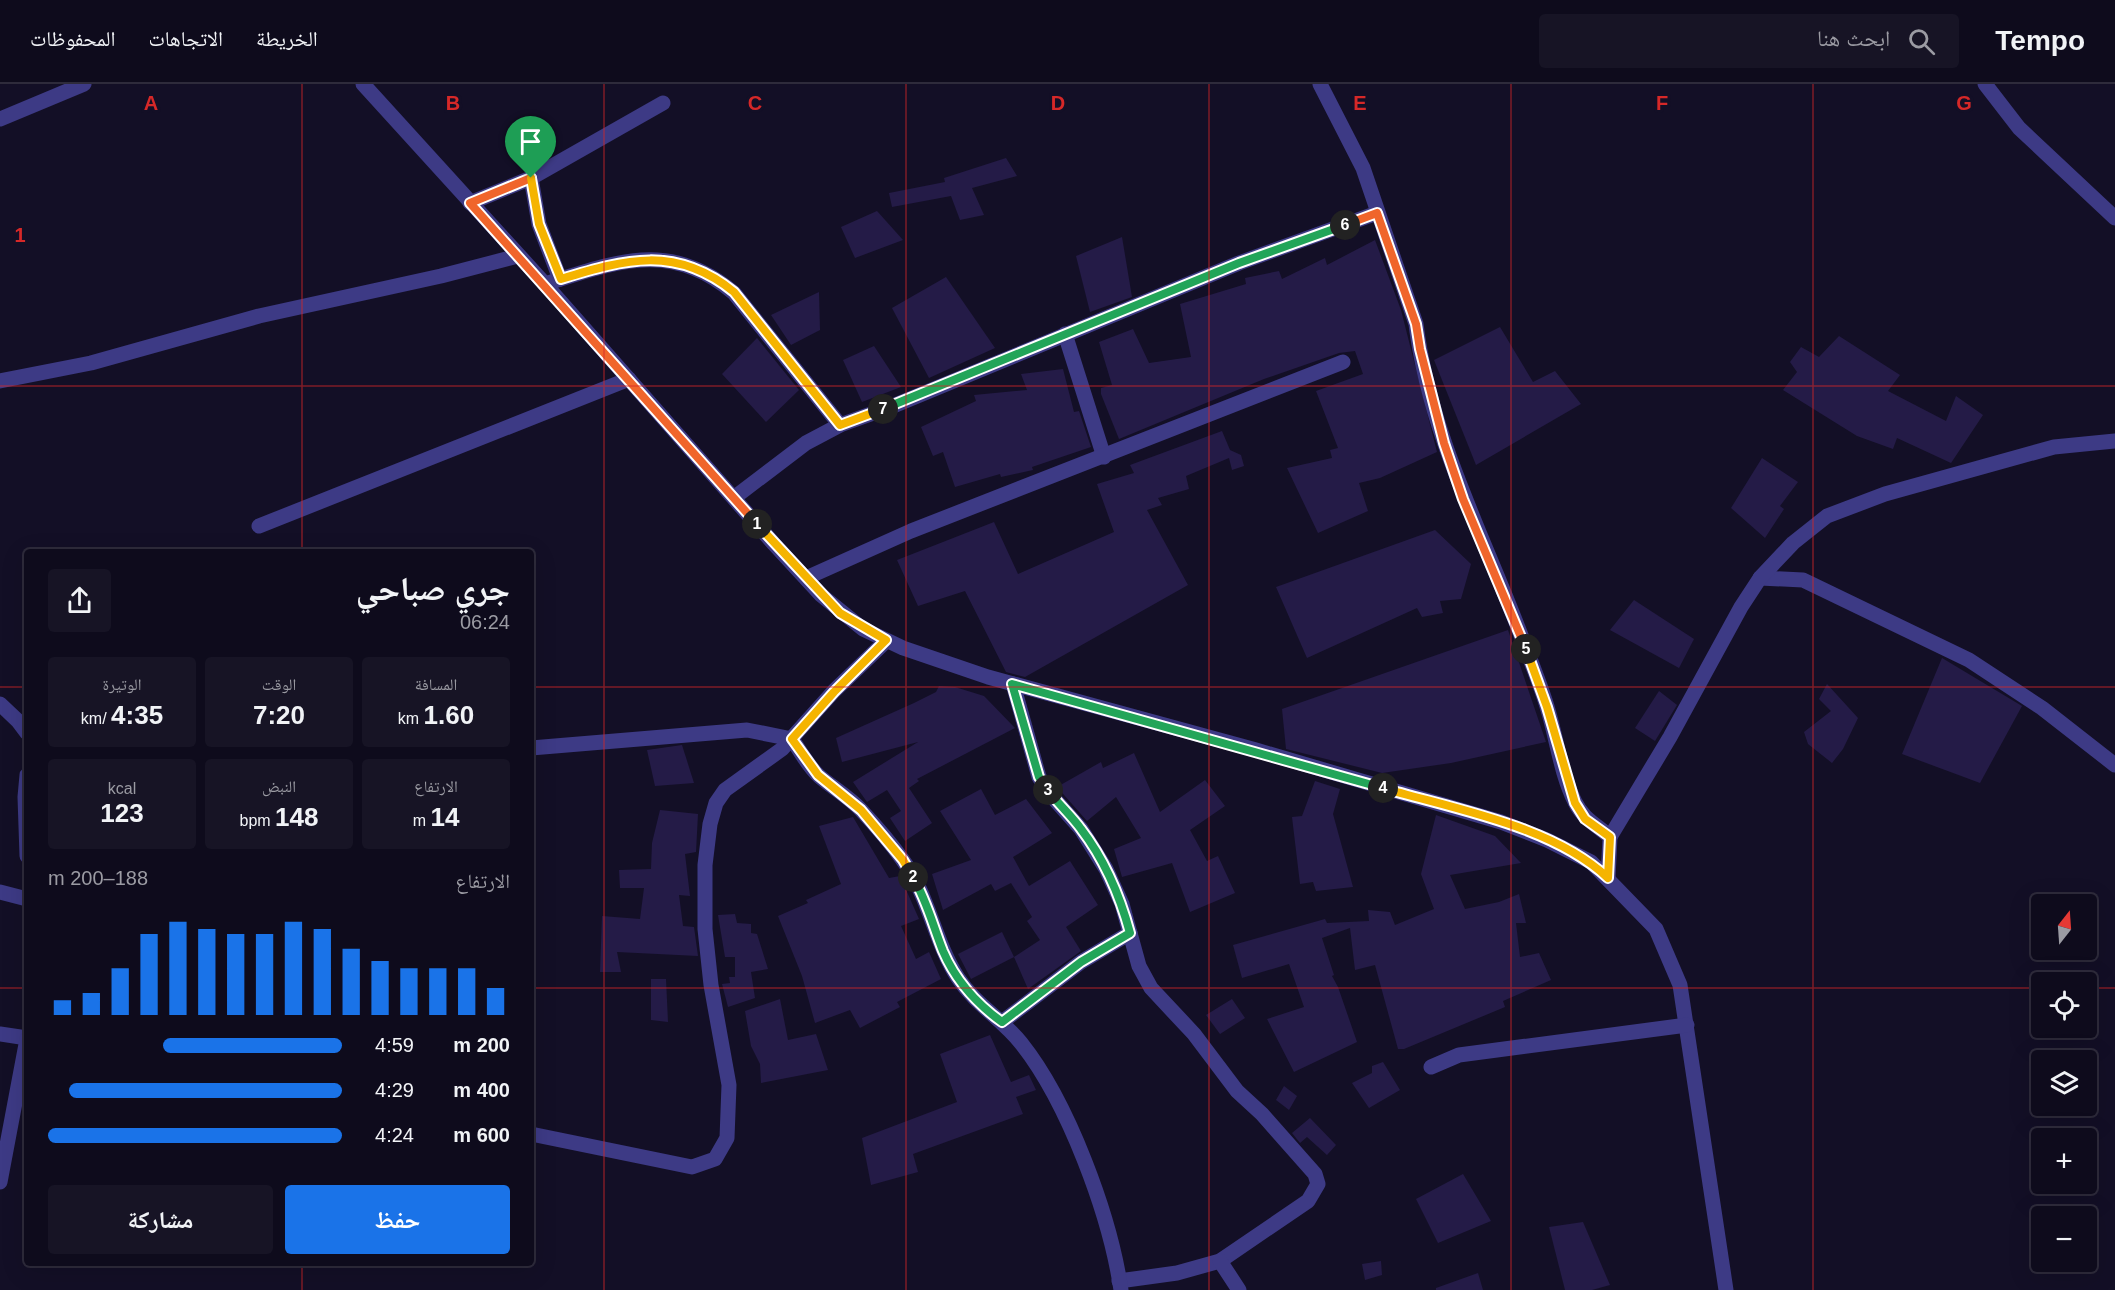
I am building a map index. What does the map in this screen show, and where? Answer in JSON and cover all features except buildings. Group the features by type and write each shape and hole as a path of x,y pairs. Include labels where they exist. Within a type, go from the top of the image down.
{"street":[{"path":"0,120 84,84"},
{"path":"363,84 545,284 806,578 840,613 886,640 1012,684 1256,750 1501,822 1547,840 1591,862 1656,929 1680,986 1726,1290"},
{"path":"1320,84 1363,168 1416,324 1420,349 1444,443 1463,499 1519,630 1547,707 1575,803 1585,819 1610,837"},
{"path":"1985,84 2019,128 2115,218"},
{"path":"470,203 531,178 663,103"},
{"path":"531,178 539,224 561,279"},
{"path":"735,497 806,443 840,425 893,406 1239,263 1377,213"},
{"path":"0,381 91,363 259,316 518,256"},
{"path":"545,284 612,263 639,258 682,263 716,277 734,292 840,425"},
{"path":"1065,334 1104,457"},
{"path":"806,578 911,531 1343,362"},
{"path":"259,526 629,379"},
{"path":"1608,878 1610,837 1760,578 1793,543 1827,516 1865,501 2054,447 2115,441"},
{"path":"1760,578 1783,577 1803,580 1969,660 2042,708 2115,765"},
{"path":"534,1135 692,1167 715,1159 723,1151 727,1138 729,1085 711,985 705,929 705,865 710,824 716,803 725,790 765,762 792,739 834,692 886,640"},
{"path":"534,748 747,730 792,739 818,775 861,810 903,860 922,893 944,951 958,979 984,1009 1002,1022 1031,1056 1073,1136 1098,1199 1120,1286 1220,1261 1308,1201 1318,1184 1315,1174 1262,1114 1237,1091 1194,1034 1151,988 1139,966 1122,904 1106,869 1081,828 1049,793 1039,777 1012,684"},
{"path":"0,704 24,730"},
{"path":"0,892 24,898"},
{"path":"1002,1022 1081,962 1130,933"},
{"path":"1431,1067 1470,1053 1687,1025"},
{"path":"0,1034 24,1038"},
{"path":"0,1182 24,1055"},
{"path":"1220,1261 1239,1290"}],"route":[{"path":"531,178 539,224 561,279 612,263 639,258 682,263 716,277 734,292 840,425 893,406 997,361 1239,263 1377,213 1416,324 1420,349 1444,443 1463,499 1519,630 1547,707 1575,803 1585,819 1610,837 1608,878 1591,862 1547,840 1501,822 1256,750 1012,684 1039,777 1049,793 1081,828 1106,869 1122,904 1130,933 1081,962 1002,1022 984,1009 958,979 944,951 922,893 903,860 861,810 818,775 792,739 834,692 886,640 863,629 820,595 545,284 470,203 531,178"}]}
